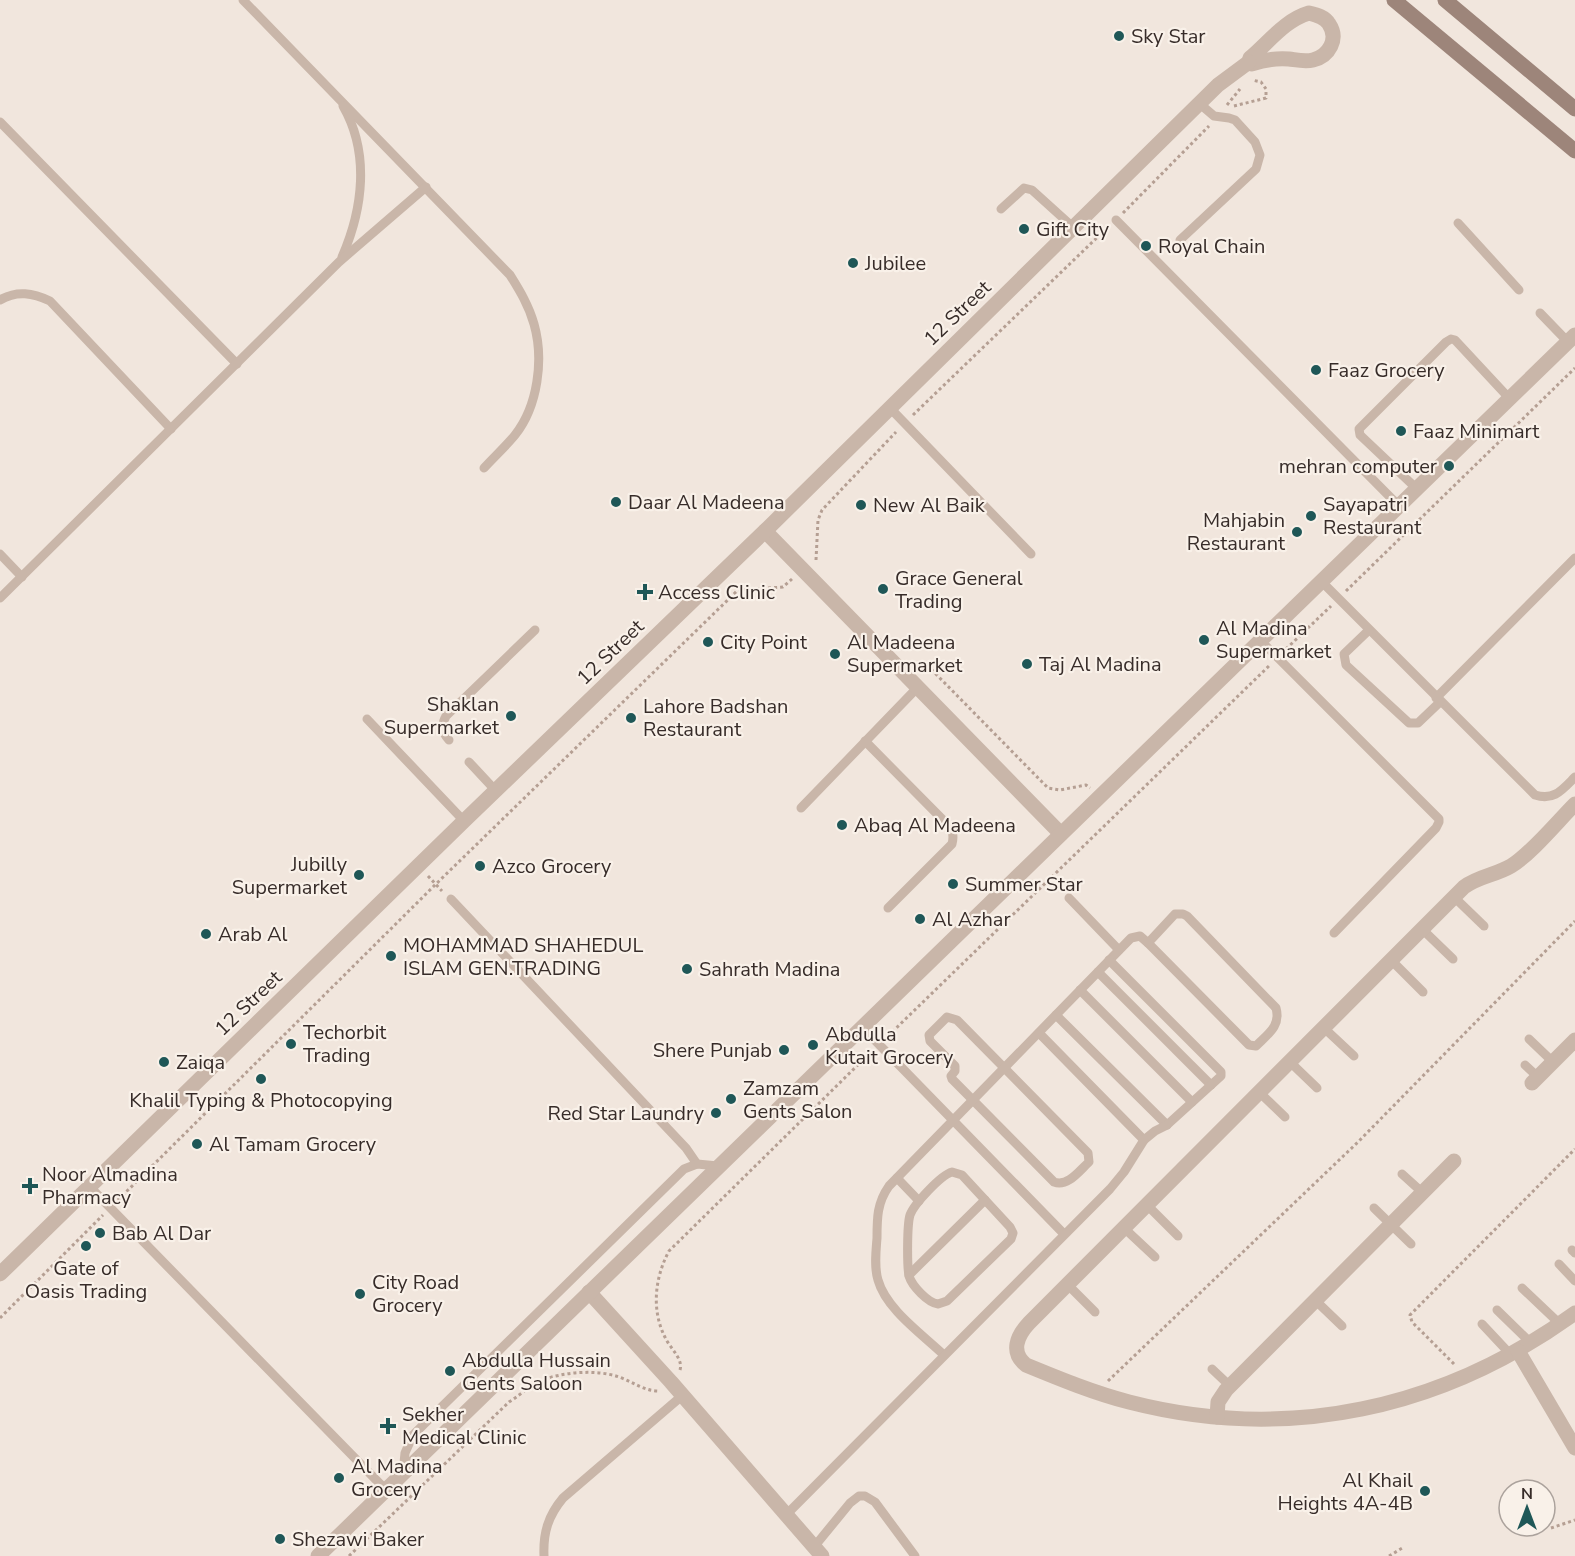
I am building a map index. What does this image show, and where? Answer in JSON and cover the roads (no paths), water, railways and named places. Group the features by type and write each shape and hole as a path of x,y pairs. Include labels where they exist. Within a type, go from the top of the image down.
{"street":[{"path":"1394,0 1575,151"},
{"path":"1445,0 1575,109"},
{"name":"12 Street","path":"0,1274 765,531 1227,78 1249,62 1250,58 1299,16 1310,13 1320,16 1328,22 1333,31 1333,42 1328,52 1312,61 1274,59 1252,64 1249,62"},
{"path":"318,1556 1571,338"},
{"path":"765,531 1061,834"},
{"path":"1575,804 1518,861 1500,871 1472,881 1454,897 1022,1331 1017,1340 1016,1350 1020,1360 1026,1365 1096,1393 1166,1410 1217,1417 1308,1418 1349,1412 1418,1395 1466,1377 1520,1350 1575,1313"},
{"path":"1535,1080 1575,1040"},
{"path":"1217,1417 1218,1402 1230,1386 1454,1161"},
{"path":"589,1292 671,1382 818,1552"},
{"path":"1520,1350 1570,1428 1575,1448"}],"lane":[{"path":"243,0 510,275 525,299 534,325 538,353 537,381 529,408 516,433 484,468"},
{"path":"336,94 350,119 358,148 361,177 359,206 352,235 339,262"},
{"path":"1180,240 1256,169 1259,163 1260,155 1255,142 1235,120 1211,114 1200,104"},
{"path":"0,122 237,364"},
{"path":"0,598 339,262 426,187"},
{"path":"1001,209 1024,188 1032,190 1074,228"},
{"path":"1116,220 1398,505"},
{"path":"1458,223 1519,290"},
{"path":"0,300 6,296 21,293 36,294 50,301 171,429"},
{"path":"1540,313 1571,338"},
{"path":"1416,488 1360,435 1359,429 1446,342 1451,339 1455,340 1509,398"},
{"path":"890,408 1031,555"},
{"path":"0,554 22,577"},
{"path":"1369,630 1346,651 1343,658 1347,665 1409,723 1418,723 1575,558"},
{"path":"1320,580 1535,795 1544,798 1553,796 1575,777"},
{"path":"449,740 443,731 446,716 535,630"},
{"path":"1260,640 1437,816 1439,822 1436,828 1334,933"},
{"path":"801,808 865,741 914,683"},
{"path":"367,719 464,821"},
{"path":"865,741 948,825 954,837 948,849 888,908"},
{"path":"469,762 496,791"},
{"path":"1454,897 1484,926"},
{"path":"1069,898 1119,950"},
{"path":"451,899 686,1148 697,1164"},
{"path":"944,1355 890,1304 882,1291 877,1277 878,1207 882,1196 1131,938 1136,935 1148,944 1249,1045 1256,1046 1274,1029 1278,1015 1273,1002 1187,916 1175,914 1148,944"},
{"path":"1422,929 1453,959"},
{"path":"786,1515 1117,1181 1144,1140 1167,1125 1221,1076 1221,1073 1109,960"},
{"path":"1391,960 1423,992"},
{"path":"1098,972 1211,1085"},
{"path":"1080,990 1192,1102"},
{"path":"1056,1015 1167,1125"},
{"path":"944,1018 954,1018 1088,1154 1090,1159 1067,1182 1060,1184 1054,1182 973,1101 952,1079 955,1066 930,1041 930,1033 944,1018"},
{"path":"862,1027 1064,1234"},
{"path":"1324,1028 1354,1056"},
{"path":"1039,1033 1144,1140"},
{"path":"1529,1039 1553,1062"},
{"path":"1290,1062 1317,1089"},
{"path":"1525,1065 1535,1080"},
{"path":"1259,1092 1285,1117"},
{"path":"403,1473 405,1453 413,1435 684,1169 697,1164 718,1166"},
{"path":"952,1172 962,1175 1013,1233 1011,1239 943,1304 939,1305 930,1301 913,1284 909,1275 909,1223 914,1207 919,1201 943,1177 952,1172"},
{"path":"1402,1174 1423,1193"},
{"path":"897,1178 919,1201"},
{"path":"89,1186 386,1490"},
{"path":"909,1275 985,1200"},
{"path":"1147,1205 1178,1236"},
{"path":"1374,1208 1411,1244"},
{"path":"1124,1228 1155,1257"},
{"path":"1559,1264 1575,1281"},
{"path":"1068,1285 1095,1312"},
{"path":"1522,1288 1560,1324"},
{"path":"1315,1300 1342,1326"},
{"path":"1497,1310 1520,1350"},
{"path":"1482,1324 1520,1350"},
{"path":"1212,1370 1230,1386"},
{"path":"544,1556 544,1536 556,1506 682,1395"},
{"path":"818,1552 850,1503 859,1496 865,1496 875,1502 915,1556"}],"place":[{"name":"Sky Star","path":"1119,36"},
{"name":"Gift City","path":"1024,229"},
{"name":"Royal Chain","path":"1146,246"},
{"name":"Jubilee","path":"853,263"},
{"name":"Faaz Grocery","path":"1316,370"},
{"name":"Faaz Minimart","path":"1401,431"},
{"name":"mehran computer","path":"1449,466"},
{"name":"Daar Al Madeena","path":"616,502"},
{"name":"New Al Baik","path":"861,505"},
{"name":"Sayapatri Restaurant","path":"1311,516"},
{"name":"Mahjabin Restaurant","path":"1297,532"},
{"name":"Grace General Trading","path":"883,589"},
{"name":"Access Clinic","path":"645,592"},
{"name":"Al Madina Supermarket","path":"1204,640"},
{"name":"City Point","path":"708,642"},
{"name":"Al Madeena Supermarket","path":"835,654"},
{"name":"Taj Al Madina","path":"1027,664"},
{"name":"Shaklan Supermarket","path":"511,716"},
{"name":"Lahore Badshan Restaurant","path":"631,718"},
{"name":"Abaq Al Madeena","path":"842,825"},
{"name":"Azco Grocery","path":"480,866"},
{"name":"Jubilly Supermarket","path":"359,875"},
{"name":"Summer Star","path":"953,884"},
{"name":"Al Azhar","path":"920,919"},
{"name":"Arab Al","path":"206,934"},
{"name":"MOHAMMAD SHAHEDUL ISLAM GEN.TRADING","path":"391,956"},
{"name":"Sahrath Madina","path":"687,969"},
{"name":"Techorbit Trading","path":"291,1044"},
{"name":"Abdulla Kutait Grocery","path":"813,1045"},
{"name":"Shere Punjab","path":"784,1050"},
{"name":"Zaiqa","path":"164,1062"},
{"name":"Khalil Typing & Photocopying","path":"261,1079"},
{"name":"Zamzam Gents Salon","path":"731,1099"},
{"name":"Red Star Laundry","path":"716,1113"},
{"name":"Al Tamam Grocery","path":"197,1144"},
{"name":"Noor Almadina Pharmacy","path":"30,1186"},
{"name":"Bab Al Dar","path":"100,1233"},
{"name":"Gate of Oasis Trading","path":"86,1246"},
{"name":"City Road Grocery","path":"360,1294"},
{"name":"Abdulla Hussain Gents Saloon","path":"450,1371"},
{"name":"Sekher Medical Clinic","path":"388,1426"},
{"name":"Al Madina Grocery","path":"339,1478"},
{"name":"Al Khail Heights 4A-4B","path":"1425,1491"},
{"name":"Shezawi Baker","path":"280,1539"}]}
